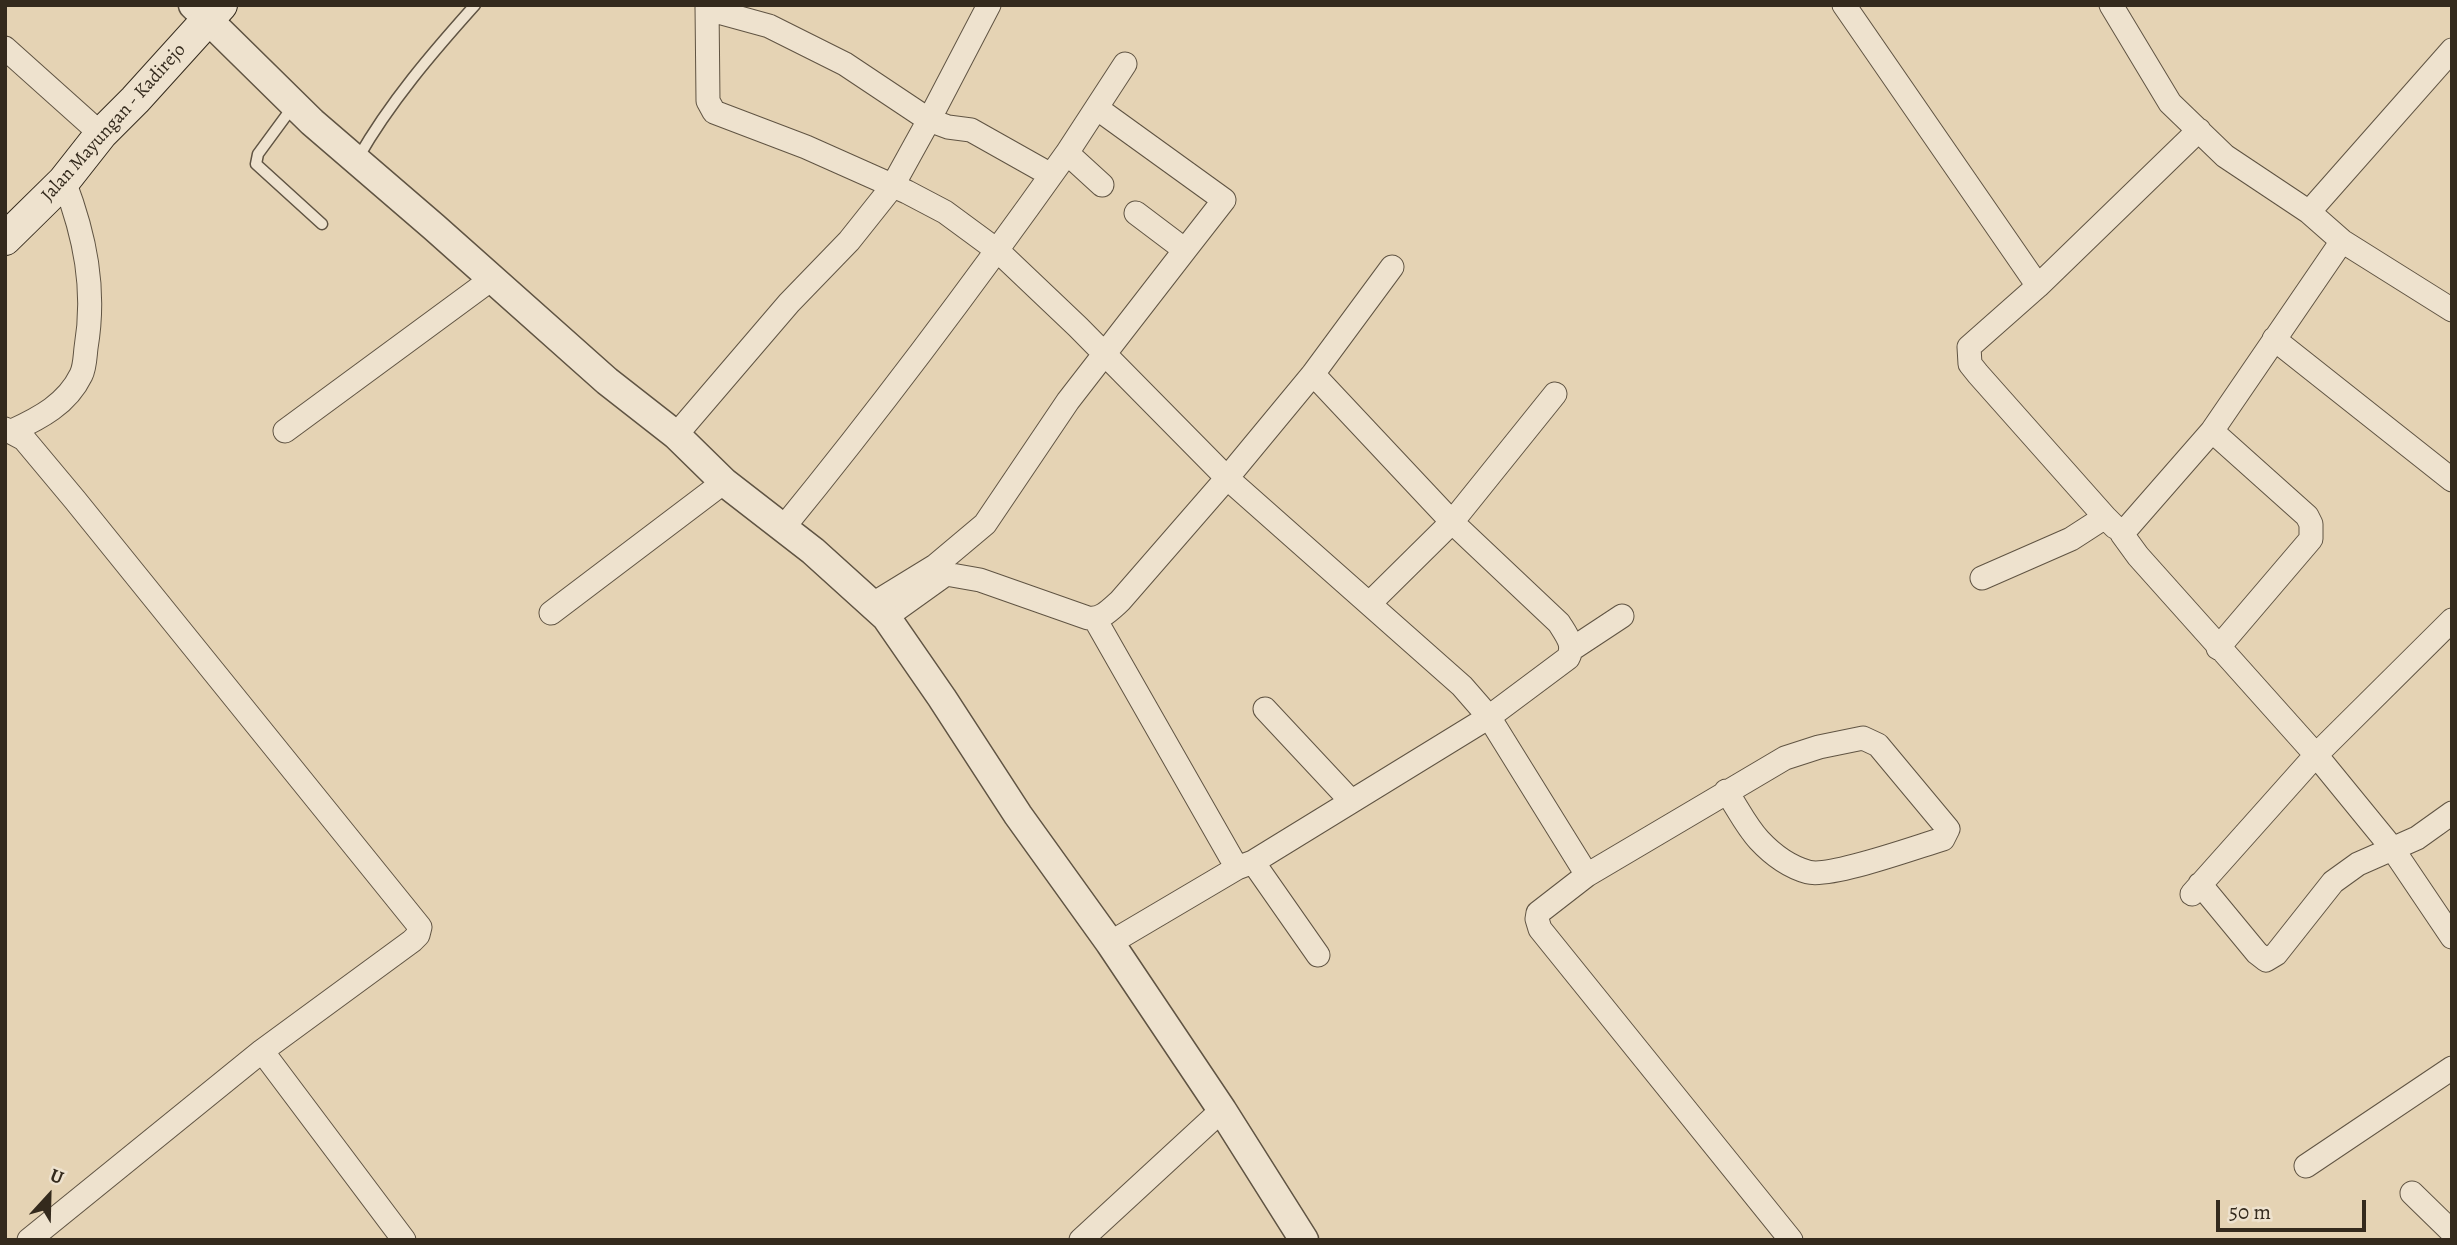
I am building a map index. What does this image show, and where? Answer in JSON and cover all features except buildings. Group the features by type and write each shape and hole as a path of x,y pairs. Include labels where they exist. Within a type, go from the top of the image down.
{"main road":[{"name":"Jalan Mayungan - Kadirejo","path":"5,239 64,181 207,11"}],"street":[{"path":"676,435 789,303 849,241 892,187 989,5"},
{"path":"1844,5 2038,286"},
{"path":"2111,5 2170,103 2225,156 2309,212 2342,240 2452,310"},
{"path":"1051,174 971,130 948,127 929,120 845,64 769,26 707,7 708,101 714,112 806,147 907,192 945,212 998,251 1227,478 1462,686 1489,717 1587,875"},
{"path":"207,11 294,105 607,381 676,435 724,482 879,610 942,698 1018,815 1110,943 1222,1110 1304,1240"},
{"path":"2309,212 2452,50"},
{"path":"6,51 101,134"},
{"path":"783,528 838,461 998,251 1125,65"},
{"path":"879,610 985,524 1103,353 1224,200 1098,108"},
{"path":"2199,130 2038,286 1974,341 1968,354 1970,364 2122,534 2218,648 2316,755 2392,848 2452,937"},
{"path":"1067,153 1101,186"},
{"path":"9,430 46,415 60,404 82,374 91,312 90,283 85,245 64,181"},
{"path":"1136,213 1185,250"},
{"path":"2122,534 2212,431 2342,240"},
{"path":"1095,619 1120,601 1227,478 1313,374 1392,267"},
{"path":"285,431 493,278"},
{"path":"2274,339 2452,480"},
{"path":"1313,374 1452,522 1559,623 1572,649"},
{"path":"1370,603 1452,522 1555,394"},
{"path":"9,430 24,439 75,500 420,928 412,941 262,1051 29,1240"},
{"path":"2212,431 2307,516 2312,531 2311,538 2218,648"},
{"path":"551,613 724,482"},
{"path":"1982,578 2071,539 2105,517"},
{"path":"879,610 946,574 980,580 1095,619 1245,865 1318,955"},
{"path":"1110,943 1245,865 1489,717 1568,658 1572,649 1622,616"},
{"path":"2452,620 2316,755 2196,889 2266,960 2276,954 2333,882 2358,864 2417,838 2452,813"},
{"path":"1265,709 1351,801"},
{"path":"1726,791 1759,839 1780,859 1808,872 1821,873 1847,867 1943,839 1948,830 1878,745 1863,738 1819,747 1785,758 1726,791 1587,875 1538,913 1540,929 1791,1240"},
{"path":"262,1051 404,1240"},
{"path":"2305,1166 2452,1068"},
{"path":"1082,1240 1222,1110"},
{"path":"2412,1193 2452,1232"}],"lane":[{"path":"357,161 375,129 408,83 475,5"},
{"path":"294,105 258,154 256,164 322,224"}]}
